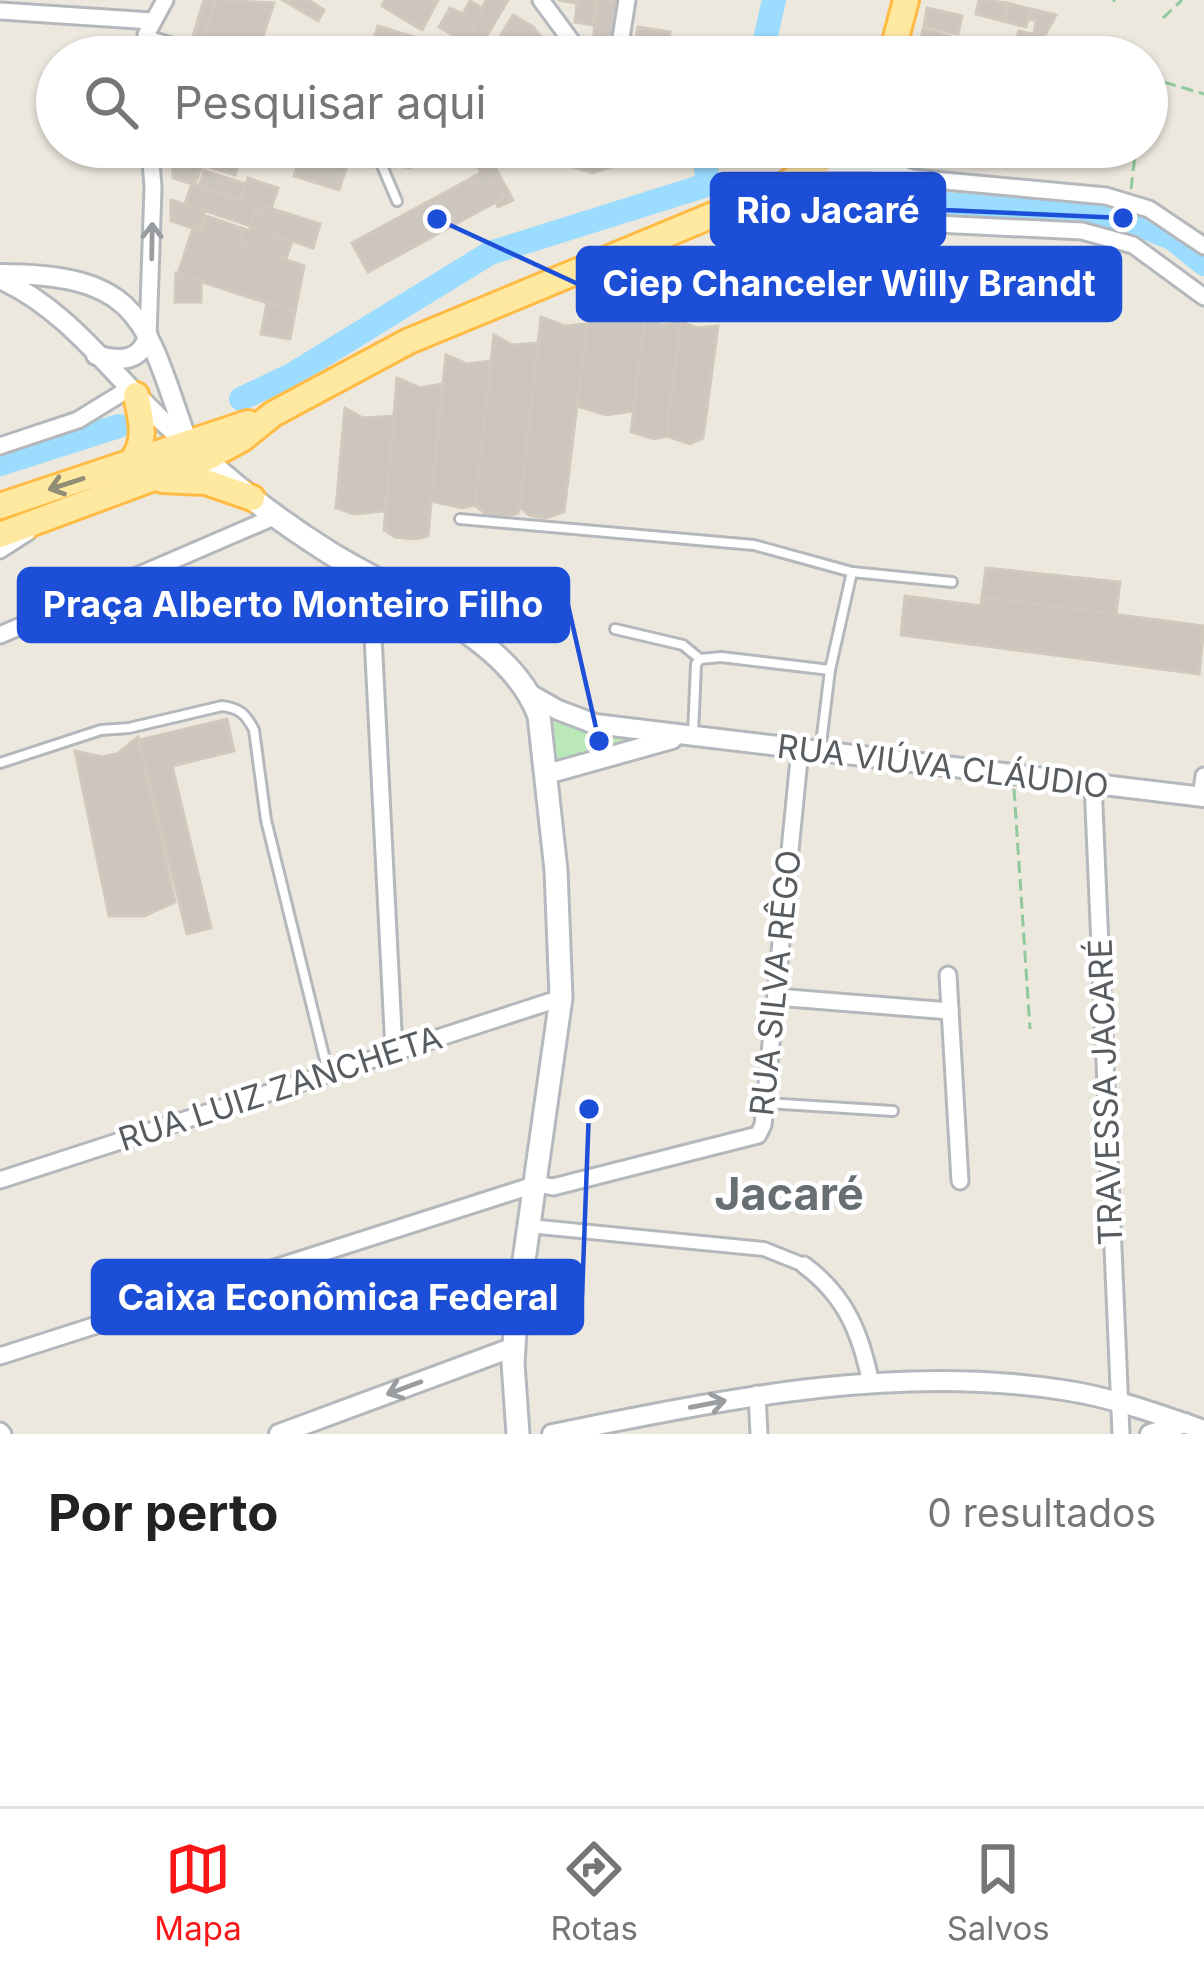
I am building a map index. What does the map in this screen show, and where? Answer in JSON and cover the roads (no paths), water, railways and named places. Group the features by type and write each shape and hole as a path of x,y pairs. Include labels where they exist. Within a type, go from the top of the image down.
{"main road":[{"path":"897,36 907,0"},
{"path":"0,506 242,439 273,414 421,335 813,168"},
{"path":"133,391 143,434 136,471"},
{"path":"197,451 276,516 458,626 528,693 539,716 561,939 561,998 514,1347 518,1434"},
{"path":"0,535 136,471 206,482 252,498"}],"street":[{"path":"148,36 165,0"},
{"path":"541,0 568,36"},
{"path":"621,36 627,0"},
{"path":"0,11 136,36"},
{"path":"96,355 111,360 134,357 142,352 148,336 152,168"},
{"path":"810,170 831,168"},
{"path":"883,168 912,178 1106,196 1171,220 1204,246"},
{"path":"719,211 1082,231 1133,245 1204,297"},
{"path":"0,277 41,274 87,283 117,296 148,336 197,451"},
{"path":"0,277 57,318 197,451"},
{"path":"57,318 56,306 65,289 87,283"},
{"path":"0,446 78,420 133,391"},
{"path":"0,550 51,514"},
{"path":"0,635 276,516"},
{"path":"370,577 394,1051"},
{"name":"RUA VIÚVA CLÁUDIO","path":"528,693 584,722 1203,797"},
{"path":"547,774 687,736"},
{"name":"RUA SILVA RÊGO","path":"537,1184 553,1187 758,1135 763,1125 810,750"},
{"path":"1203,797 1204,776"},
{"name":"TRAVESSA JACARÉ","path":"1093,782 1121,1434"},
{"path":"948,975 960,1181"},
{"path":"776,997 950,1011"},
{"name":"RUA LUIZ ZANCHETA","path":"0,1180 561,998"},
{"path":"0,1356 537,1184"},
{"path":"530,1226 735,1245 783,1255 823,1279 854,1322 871,1384"},
{"path":"279,1434 514,1347"},
{"path":"552,1434 757,1394 871,1384 1023,1384 1119,1402 1194,1427"},
{"path":"757,1394 759,1434"},
{"path":"1150,1434 1194,1427"}],"lane":[{"path":"383,168 397,201"},
{"path":"460,519 754,545 852,572 952,582"},
{"path":"810,750 852,572"},
{"path":"616,629 683,645 700,659 721,657 830,670"},
{"path":"687,736 700,659"},
{"path":"0,763 100,730 222,706 248,716 266,820 328,1072"},
{"path":"765,1102 893,1111"}],"waterway":[{"path":"766,36 774,0"},
{"path":"241,399 293,374 490,253 710,184 706,168"},
{"path":"818,194 1123,218 1173,239 1204,264"},
{"path":"0,464 119,426"}],"place":[{"name":"Rio Jacaré","path":"1123,218"},
{"name":"Ciep Chanceler Willy Brandt","path":"437,219"},
{"name":"Praça Alberto Monteiro Filho","path":"599,741"},
{"name":"Caixa Econômica Federal","path":"589,1109"}],"district":[{"name":"Jacaré","path":"789,1194"}]}
